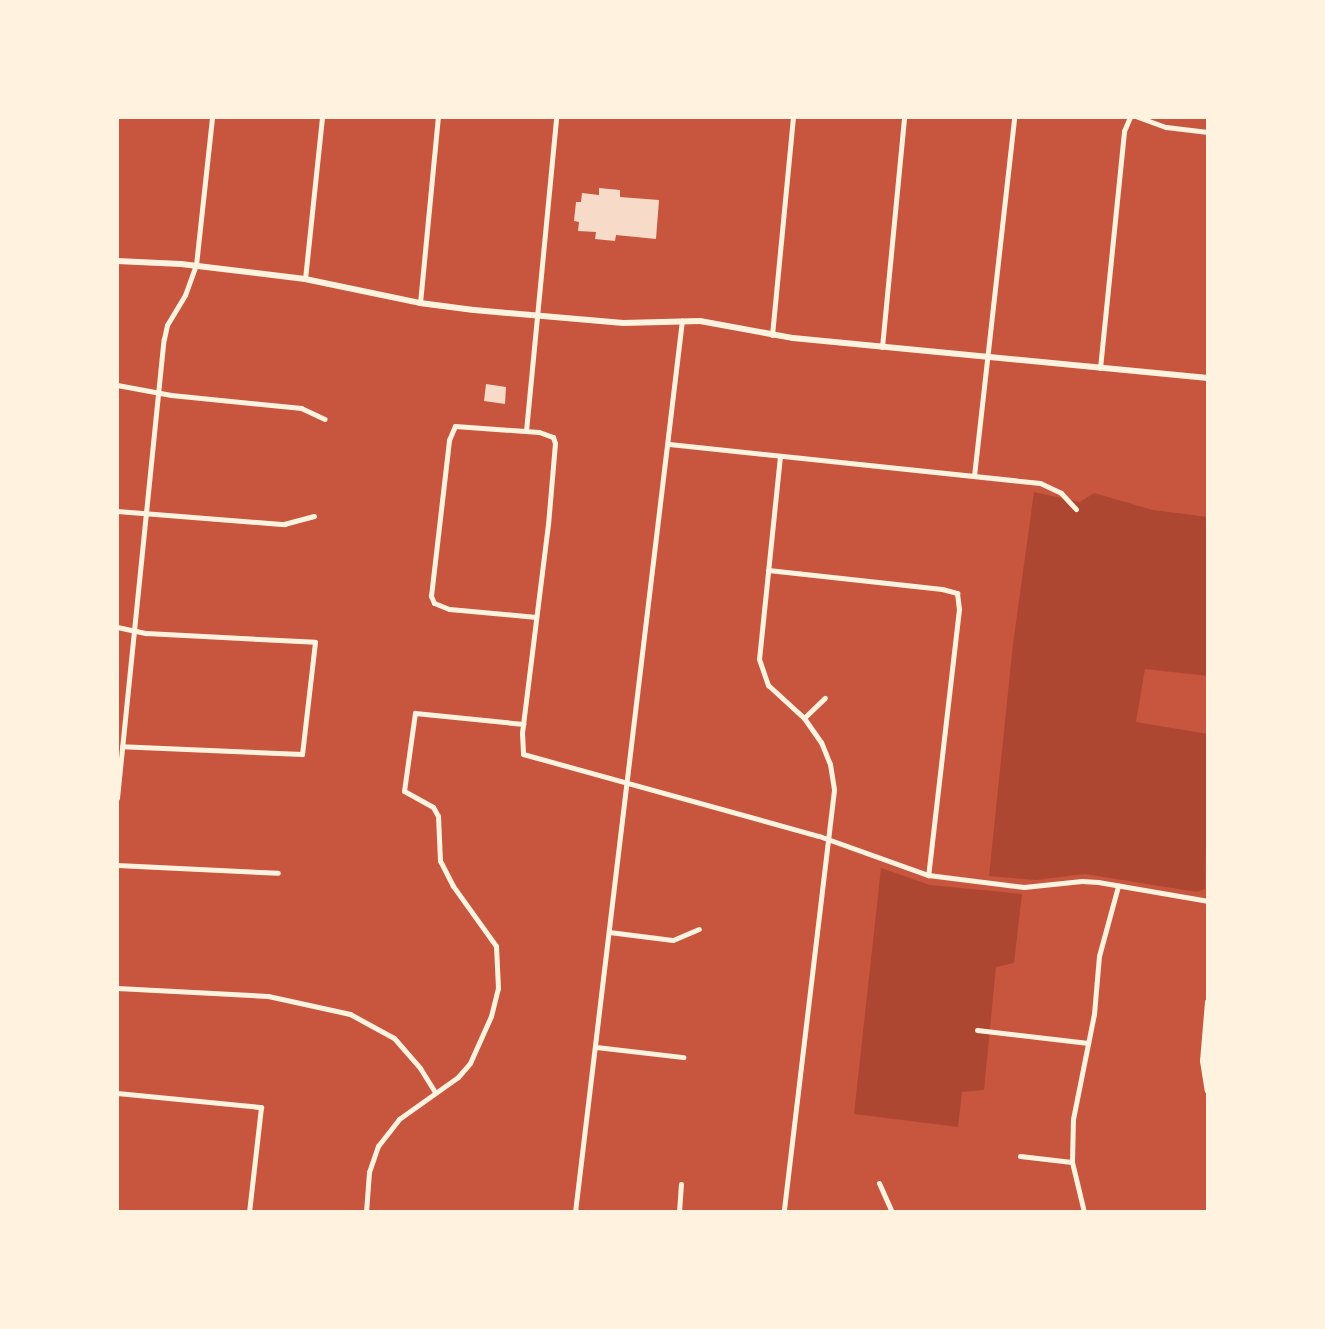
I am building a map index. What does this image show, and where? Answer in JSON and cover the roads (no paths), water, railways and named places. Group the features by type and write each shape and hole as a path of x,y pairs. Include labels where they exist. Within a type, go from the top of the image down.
{"street":[{"path":"117,798 158,391 167,326 185,295 196,265 212,117"},
{"path":"305,279 322,117"},
{"path":"420,303 438,117"},
{"path":"526,431 556,117"},
{"path":"772,335 793,117"},
{"path":"882,347 904,117"},
{"path":"974,477 1014,117"},
{"path":"1100,368 1124,131 1130,117"},
{"path":"1139,117 1166,127 1208,132"},
{"path":"117,261 196,265 305,279 420,303 537,316 623,323 682,320 723,324 772,335 882,347 1208,377"},
{"path":"575,1212 682,320"},
{"path":"117,385 301,408 325,419"},
{"path":"536,617 449,609 434,603 431,589 449,440 455,426 526,431 553,437 555,462 523,724 523,754 830,840 928,875 999,886 1024,887 1082,881 1208,901"},
{"path":"669,444 1040,483 1061,493 1076,509"},
{"path":"780,456 760,645 762,672 778,696 804,718 821,742 833,776 834,805 784,1212"},
{"path":"117,511 284,524 314,516"},
{"path":"768,570 942,589 957,593 959,609 928,875"},
{"path":"117,627 315,642 302,754 122,746"},
{"path":"804,718 825,698"},
{"path":"366,1212 369,1172 378,1146 399,1119 464,1071 477,1052 496,1000 499,964 489,934 443,868 438,847 439,821 436,811 404,791 415,713 523,724"},
{"path":"117,864 278,873"},
{"path":"1084,1212 1072,1162 1073,1119 1088,1043 1098,956 1118,886"},
{"path":"609,932 673,940 699,929"},
{"path":"117,988 268,996 350,1014 394,1038 412,1057 435,1092"},
{"path":"1208,1002 1203,1061 1208,1091"},
{"path":"977,1030 1088,1043"},
{"path":"596,1047 683,1057"},
{"path":"117,1093 261,1107 249,1212"},
{"path":"1020,1156 1072,1162"},
{"path":"879,1183 892,1212"},
{"path":"679,1212 681,1184"}]}
